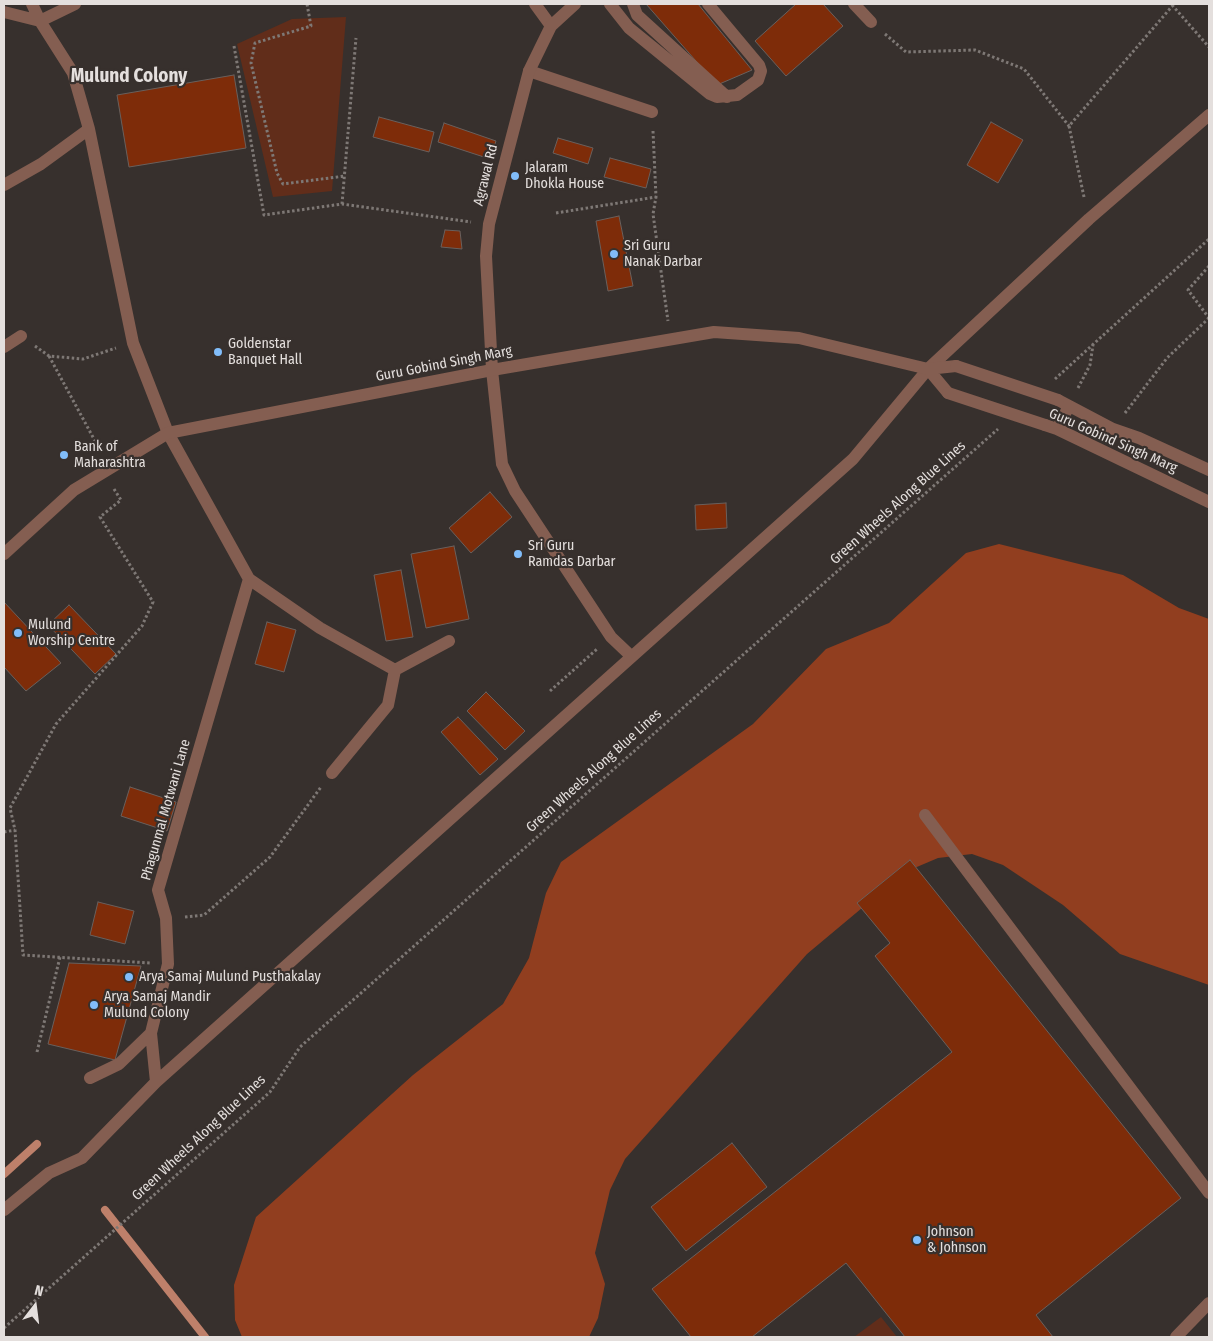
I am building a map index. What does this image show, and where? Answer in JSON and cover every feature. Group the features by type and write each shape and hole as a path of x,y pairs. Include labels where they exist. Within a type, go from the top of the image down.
{"street":[{"path":"32,4 40,21 73,73 89,129 133,342 168,433 249,579 320,628 395,670"},
{"path":"4,12 40,21 75,4"},
{"path":"535,4 551,26"},
{"name":"Agrawal Rd","path":"575,4 551,26 529,71 489,224 486,256 492,370 502,464 515,491 611,637 631,656"},
{"path":"610,4 629,28 710,94 717,97 737,95 758,80 761,71 759,65 708,4"},
{"path":"633,4 637,15 727,97"},
{"path":"854,4 871,22"},
{"path":"529,71 652,112"},
{"path":"4,1210 49,1173 82,1158 156,1082 853,459 928,369 1089,219 1209,115"},
{"path":"4,185 41,164 89,129"},
{"name":"Guru Gobind Singh Marg","path":"4,554 74,490 168,433 492,370 714,332 799,338 928,369 956,366 1063,403 1113,429 1139,438 1209,470"},
{"path":"4,347 21,336"},
{"name":"Guru Gobind Singh Marg","path":"928,369 948,393 1051,427 1209,502"},
{"path":"1051,427 1063,403"},
{"name":"Phagunmal Motwani Lane","path":"156,1082 151,1033 168,964 166,918 158,890 249,579"},
{"path":"395,670 449,641"},
{"path":"332,772 388,705 395,670"},
{"path":"925,815 1209,1193"},
{"path":"90,1078 119,1064 151,1033"},
{"path":"1176,1337 1209,1303"}],"path":[{"path":"307,4 311,26 255,43 251,63 277,173 283,184 345,176"},
{"path":"1068,126 1173,4 1209,48"},
{"path":"871,22 906,52 974,50 1024,69 1068,126 1089,219"},
{"path":"342,204 356,38"},
{"path":"234,46 264,215 342,204 489,224"},
{"path":"652,112 656,197 653,214 670,339"},
{"path":"556,213 656,197"},
{"path":"1048,384 1209,239"},
{"path":"1113,429 1167,358 1209,318 1188,290 1209,266"},
{"path":"21,336 49,356 121,500 100,517 153,602 142,626 56,724 10,808 15,830 23,955 168,964"},
{"path":"49,356 83,359 133,342"},
{"path":"1063,403 1090,365 1093,345"},
{"name":"Green Wheels Along Blue Lines","path":"4,1328 270,1092 300,1047 1003,424"},
{"path":"550,691 611,637"},
{"path":"166,918 204,915 270,857 332,772"},
{"path":"4,832 15,830"},
{"path":"37,1052 60,957"}],"shaded area":[{"path":"346,17 332,191 273,197 237,44 292,19"},
{"path":"999,544 1123,575 1179,608 1209,619 1209,985 1120,954 1063,905 1003,865 972,854 938,858 905,872 807,954 625,1159 610,1190 595,1253 605,1284 598,1318 589,1337 242,1337 235,1320 234,1285 256,1217 413,1075 503,1004 529,958 546,893 561,862 753,724 826,649 889,623 966,553"},
{"path":"881,1317 897,1337 854,1337"}],"building":[{"path":"646,4 698,4 752,70 717,85"},
{"path":"796,4 823,4 843,26 786,76 755,41"},
{"path":"234,75 246,148 129,167 117,95"},
{"path":"379,117 434,132 429,152 373,137"},
{"path":"991,122 1023,140 998,183 967,165"},
{"path":"444,123 496,141 490,159 438,142"},
{"path":"558,138 593,148 588,164 553,153"},
{"path":"610,158 651,169 646,188 604,177"},
{"name":"Sri Guru Nanak Darbar","path":"619,216 633,286 608,291 596,221"},
{"path":"445,230 460,231 462,249 441,247"},
{"path":"490,492 512,517 471,553 449,528"},
{"path":"726,503 727,528 696,530 695,505"},
{"path":"454,546 469,619 426,628 411,554"},
{"path":"401,570 413,637 386,641 374,575"},
{"name":"Mulund Worship Centre","path":"4,602 61,663 26,691 4,667"},
{"path":"69,605 116,654 95,674 48,625"},
{"path":"267,622 296,630 284,672 255,664"},
{"path":"486,692 525,731 505,750 467,711"},
{"path":"458,717 498,759 480,775 441,732"},
{"path":"130,787 176,802 167,831 121,816"},
{"path":"910,860 1181,1198 1036,1315 1053,1337 905,1337 846,1263 752,1337 691,1337 652,1289 952,1052 875,956 890,943 857,903"},
{"path":"98,902 134,911 125,944 90,935"},
{"name":"Arya Samaj Mandir Mulund Colony","path":"69,963 141,966 115,1060 48,1044"},
{"path":"732,1143 767,1187 686,1251 651,1207"}],"waterway":[{"path":"4,1174 37,1144"},
{"path":"105,1210 205,1337"}],"place":[{"name":"Jalaram Dhokla House","path":"515,176"},
{"name":"Sri Guru Nanak Darbar","path":"614,254"},
{"name":"Goldenstar Banquet Hall","path":"218,352"},
{"name":"Bank of Maharashtra","path":"64,455"},
{"name":"Sri Guru Ramdas Darbar","path":"518,554"},
{"name":"Mulund Worship Centre","path":"18,633"},
{"name":"Arya Samaj Mulund Pusthakalay","path":"129,977"},
{"name":"Arya Samaj Mandir Mulund Colony","path":"94,1005"},
{"name":"Johnson & Johnson","path":"917,1240"}],"district":[{"name":"Mulund Colony","path":"129,77"}]}
